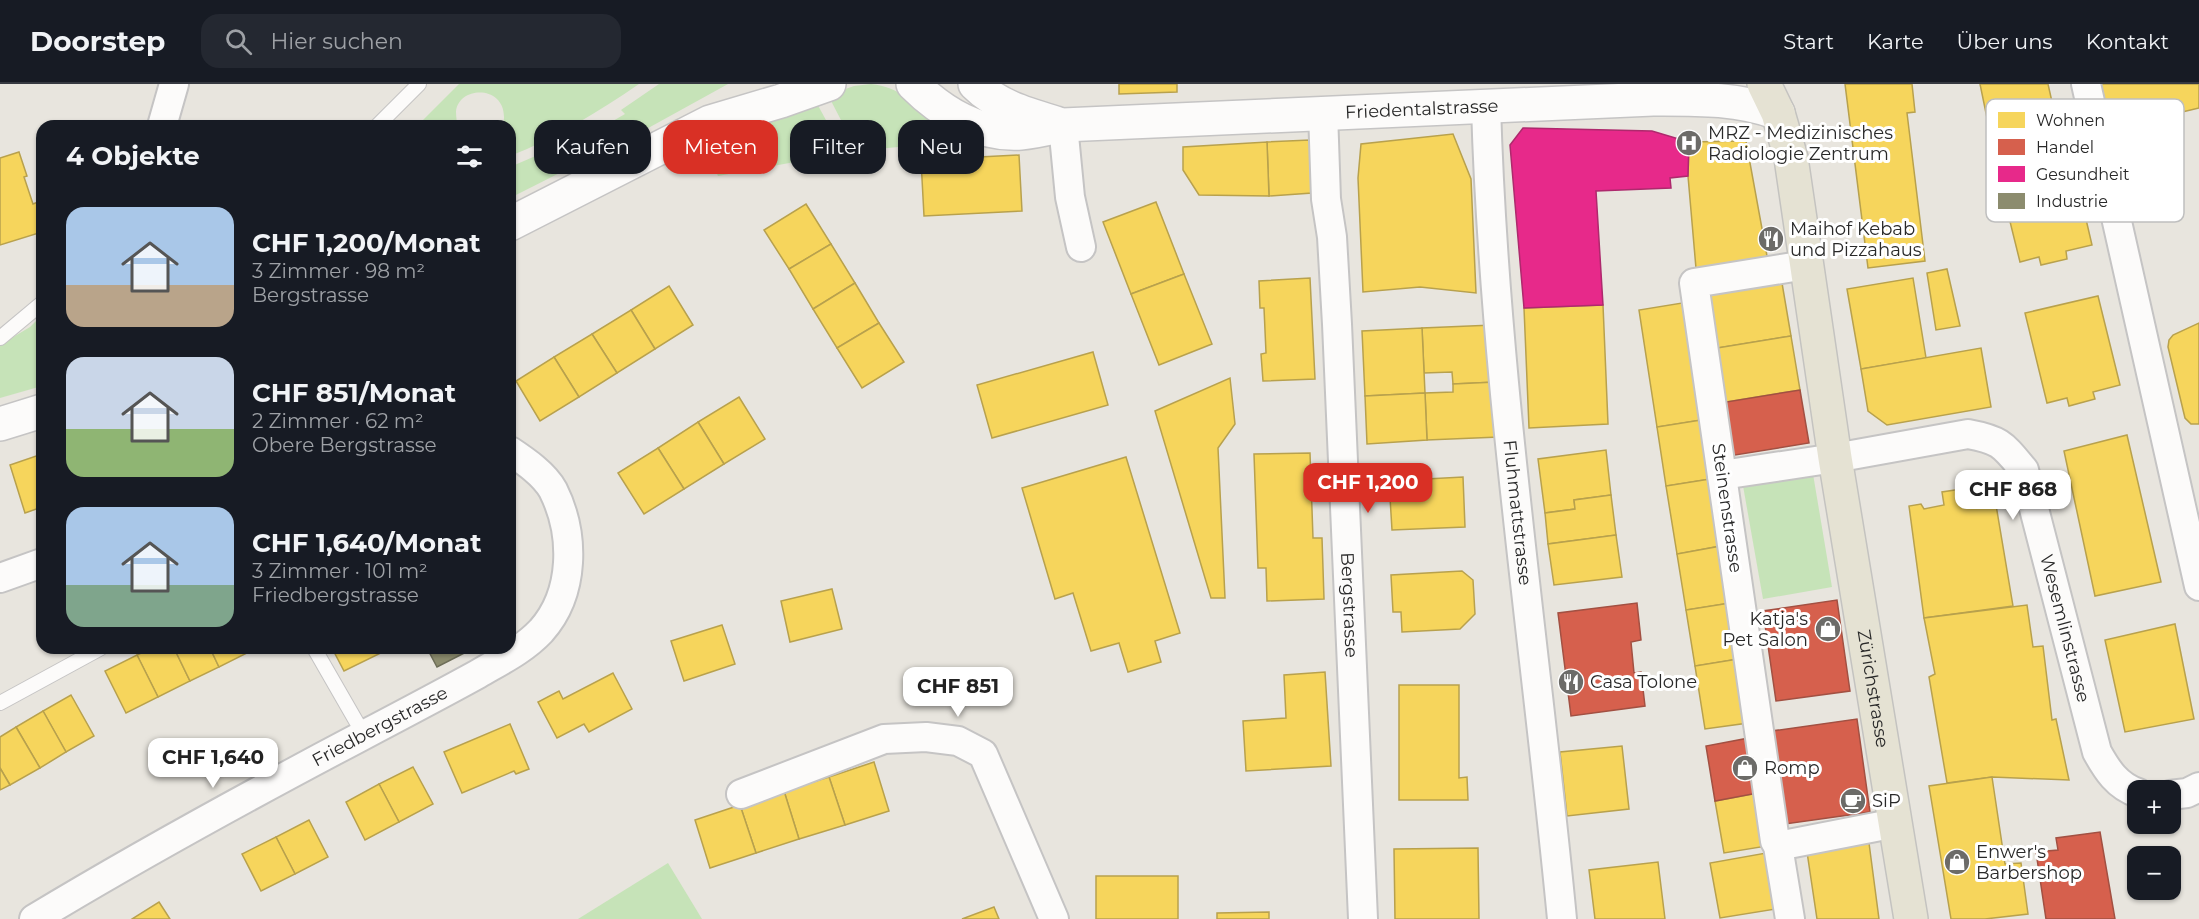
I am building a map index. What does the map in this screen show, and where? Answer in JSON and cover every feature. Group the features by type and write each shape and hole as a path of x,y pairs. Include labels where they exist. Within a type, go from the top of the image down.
{"main road":[{"path":"712,120 757,84"},
{"path":"717,120 829,84"},
{"name":"Friedentalstrasse","path":"913,84 933,103 954,117 991,129 1021,133 1063,125 1323,112 1653,99 1708,99 1745,103 1771,98"},
{"name":"Friedentalstrasse","path":"975,84 991,97 1013,109 1063,125"},
{"name":"Zürichstrasse","path":"1771,98 1791,158 1835,458 1911,919"},
{"path":"516,221 663,146"},
{"path":"0,424 36,413"}],"street":[{"path":"164,120 174,84"},
{"path":"2086,84 2089,99"},
{"name":"Fluhmattstrasse","path":"1500,105 1497,291 1518,525 1562,919"},
{"name":"Bergstrasse","path":"1323,112 1326,198 1332,237 1337,324 1363,919"},
{"path":"1063,125 1070,197 1081,247"},
{"path":"2117,222 2199,586"},
{"name":"Steinenstrasse","path":"1790,919 1778,846 1775,841 1694,283 1806,265"},
{"name":"Wesemlinstrasse","path":"1835,458 1968,434 1987,438 2005,446 2024,470 2097,752 2109,774 2127,788"},
{"name":"Friedbergstrasse","path":"516,455 529,463 552,489 567,533 569,555 567,576 559,602 543,628 526,646 516,652"},
{"path":"1722,475 1835,458"},
{"path":"0,578 36,564"},
{"name":"Friedbergstrasse","path":"34,919 255,792 420,706 512,654"},
{"path":"741,794 884,739 926,737 958,741 983,753 1054,919"},
{"path":"2181,794 2199,787"},
{"path":"1778,846 1896,823"}],"lane":[{"path":"383,120 419,84"},
{"path":"0,338 36,308"},
{"path":"0,703 90,654"},
{"path":"317,654 364,735"}],"green space":[{"path":"459,84 639,84 583,120 534,120 534,145 516,153 516,120 503,120 504,112 500,102 493,96 474,93 465,96 459,103 457,120 423,120"},
{"path":"659,84 728,84 651,126 651,120 615,120 625,114 621,110"},
{"path":"871,84 898,92 931,120 898,120 898,147 886,148 886,120 841,120 828,95 854,86"},
{"path":"815,100 826,120 790,120 790,163 778,165 778,120 771,120"},
{"path":"534,157 534,174 558,174 516,195 516,164"},
{"path":"36,321 36,388 0,398 0,345"},
{"path":"1812,468 1832,587 1763,599 1742,480"},
{"path":"668,863 702,919 578,919"}],"building: Wohnen":[{"path":"1119,84 1177,84 1177,92 1119,94"},
{"path":"1845,84 1912,84 1915,112 1907,113 1925,261 1868,268"},
{"path":"1980,84 2048,84 2051,99 1986,99 1986,113"},
{"path":"2101,84 2199,84 2199,108 2184,112 2184,99 2104,99"},
{"path":"1453,134 1471,179 1476,293 1420,287 1363,292 1358,178 1361,144"},
{"path":"1310,140 1312,193 1269,196 1267,142"},
{"path":"1746,141 1769,267 1697,280 1688,176 1689,142"},
{"path":"1267,142 1269,196 1199,195 1183,170 1183,147"},
{"path":"19,152 33,204 36,203 36,234 0,245 0,158"},
{"path":"1019,155 1022,211 924,216 922,174 984,174 984,157"},
{"path":"1156,202 1184,274 1131,294 1103,222"},
{"path":"806,204 831,244 789,269 764,230"},
{"path":"2010,222 2087,222 2092,245 2066,251 2067,259 2041,265 2039,257 2020,262"},
{"path":"831,244 855,283 813,309 789,269"},
{"path":"1947,269 1960,326 1936,330 1927,273"},
{"path":"1184,274 1212,344 1159,365 1131,294"},
{"path":"1310,278 1315,379 1263,381 1261,354 1266,353 1264,308 1260,308 1259,281"},
{"path":"1913,278 1926,358 1861,369 1847,289"},
{"path":"855,283 879,323 837,348 813,309"},
{"path":"1782,283 1791,336 1711,349 1702,296"},
{"path":"669,286 693,325 655,349 631,310"},
{"path":"2098,296 2120,385 2093,392 2095,399 2069,406 2067,398 2047,403 2025,313"},
{"path":"1682,303 1701,420 1657,427 1639,310"},
{"path":"1603,305 1608,424 1529,428 1524,308"},
{"path":"631,310 655,349 617,373 592,334"},
{"path":"879,323 904,362 862,388 837,348"},
{"path":"2199,323 2199,424 2191,424 2185,418 2168,347 2173,335"},
{"path":"1493,325 1496,382 1453,384 1452,372 1424,373 1422,328"},
{"path":"1422,328 1425,393 1365,396 1362,331"},
{"path":"592,334 617,373 579,397 554,357"},
{"path":"1791,336 1800,390 1720,403 1711,349"},
{"path":"1981,348 1991,407 1887,425 1868,411 1861,369"},
{"path":"1093,352 1108,405 992,438 977,385"},
{"path":"554,357 579,397 540,421 516,381"},
{"path":"1230,378 1235,424 1218,448 1225,598 1211,598 1155,411"},
{"path":"1496,382 1499,437 1427,440 1425,393 1453,392 1453,384"},
{"path":"1425,393 1427,440 1367,444 1365,396"},
{"path":"739,397 765,439 724,464 698,422"},
{"path":"1701,420 1710,479 1666,486 1657,427"},
{"path":"698,422 724,464 684,489 658,448"},
{"path":"2127,435 2161,582 2095,596 2064,451"},
{"path":"658,448 684,489 644,514 618,473"},
{"path":"1606,450 1611,495 1574,500 1575,509 1545,513 1538,459"},
{"path":"1310,453 1313,538 1322,538 1324,599 1267,601 1266,568 1258,568 1254,454"},
{"path":"36,456 36,509 25,513 10,465"},
{"path":"1126,457 1180,633 1155,641 1161,662 1128,672 1119,643 1091,651 1073,593 1055,599 1022,488"},
{"path":"1463,477 1465,527 1392,530 1389,481"},
{"path":"1710,479 1721,546 1677,554 1666,486"},
{"path":"1968,488 1970,503 1995,499 2013,606 1924,618 1909,506 1921,504 1924,509 1944,505 1942,492"},
{"path":"1611,495 1616,535 1548,544 1545,513 1575,509 1574,500"},
{"path":"1616,535 1622,577 1554,585 1548,544"},
{"path":"1721,546 1730,603 1686,610 1677,554"},
{"path":"1462,571 1473,580 1475,614 1460,629 1402,632 1401,612 1393,612 1391,575"},
{"path":"832,589 842,629 790,642 781,601"},
{"path":"1730,603 1738,659 1695,666 1686,610"},
{"path":"2027,605 2033,647 2043,646 2052,720 2056,719 2069,780 1992,777 1947,783 1929,677 1935,674 1924,618"},
{"path":"2175,624 2194,719 2125,732 2105,640"},
{"path":"722,625 735,664 684,681 671,641"},
{"path":"177,654 190,681 158,697 137,655"},
{"path":"177,654 213,654 219,667 190,681"},
{"path":"213,654 245,654 219,667"},
{"path":"335,654 379,654 344,671"},
{"path":"137,655 158,697 126,713 105,671"},
{"path":"1738,659 1748,723 1705,729 1695,666"},
{"path":"1325,672 1331,766 1246,771 1243,721 1286,718 1284,675"},
{"path":"613,673 632,709 589,732 584,724 557,738 538,702 559,691 563,699"},
{"path":"1399,685 1459,685 1459,778 1467,777 1468,800 1399,800"},
{"path":"71,695 94,736 66,752 43,711"},
{"path":"43,711 66,752 40,768 16,727"},
{"path":"510,724 529,769 516,774 514,771 462,793 444,752"},
{"path":"16,727 40,768 10,785 0,768 0,737"},
{"path":"1622,746 1629,809 1567,816 1560,752"},
{"path":"874,762 889,811 845,825 829,777"},
{"path":"413,767 433,804 399,822 379,784"},
{"path":"0,768 10,785 0,790"},
{"path":"829,777 845,825 799,839 784,791"},
{"path":"1992,777 2005,864 2021,863 2028,914 1985,919 1951,919 1929,786"},
{"path":"379,784 399,822 365,840 346,802"},
{"path":"784,791 799,839 756,853 740,805"},
{"path":"1758,793 1767,846 1724,853 1715,801"},
{"path":"740,805 756,853 710,868 695,820"},
{"path":"309,820 328,857 295,874 276,837"},
{"path":"276,837 295,874 261,891 242,854"},
{"path":"1869,843 1879,919 1817,919 1807,852"},
{"path":"1478,848 1479,919 1395,919 1394,849"},
{"path":"1766,853 1776,909 1720,918 1710,863"},
{"path":"1658,862 1665,919 1595,919 1589,870"},
{"path":"1096,876 1178,876 1178,919 1096,919"},
{"path":"159,902 170,919 132,919"},
{"path":"994,907 999,919 962,919"},
{"path":"1269,912 1269,919 1217,919 1217,913"}],"building: Handel":[{"path":"1800,390 1809,443 1729,456 1720,403"},
{"path":"1837,600 1850,691 1776,701 1763,611"},
{"path":"1637,603 1641,640 1631,642 1634,673 1641,672 1645,706 1571,716 1558,613"},
{"path":"1857,719 1870,812 1785,824 1772,731"},
{"path":"1749,738 1758,793 1715,801 1706,746"},
{"path":"2100,832 2115,919 2046,919 2036,852 2058,850 2056,838"}],"building: Gesundheit":[{"path":"1523,128 1652,131 1689,142 1688,176 1670,178 1671,188 1596,191 1603,305 1524,308 1510,145"}],"building: Industrie":[{"path":"430,654 462,654 437,667"}],"place":[{"name":"MRZ - Medizinisches Radiologie Zentrum","path":"1689,143"},
{"name":"Maihof Kebab und Pizzahaus","path":"1771,239"},
{"name":"Katja's Pet Salon","path":"1828,629"},
{"name":"Casa Tolone","path":"1571,682"},
{"name":"Romp","path":"1745,768"},
{"name":"SiP","path":"1853,801"},
{"name":"Enwer's Barbershop","path":"1957,862"}]}
